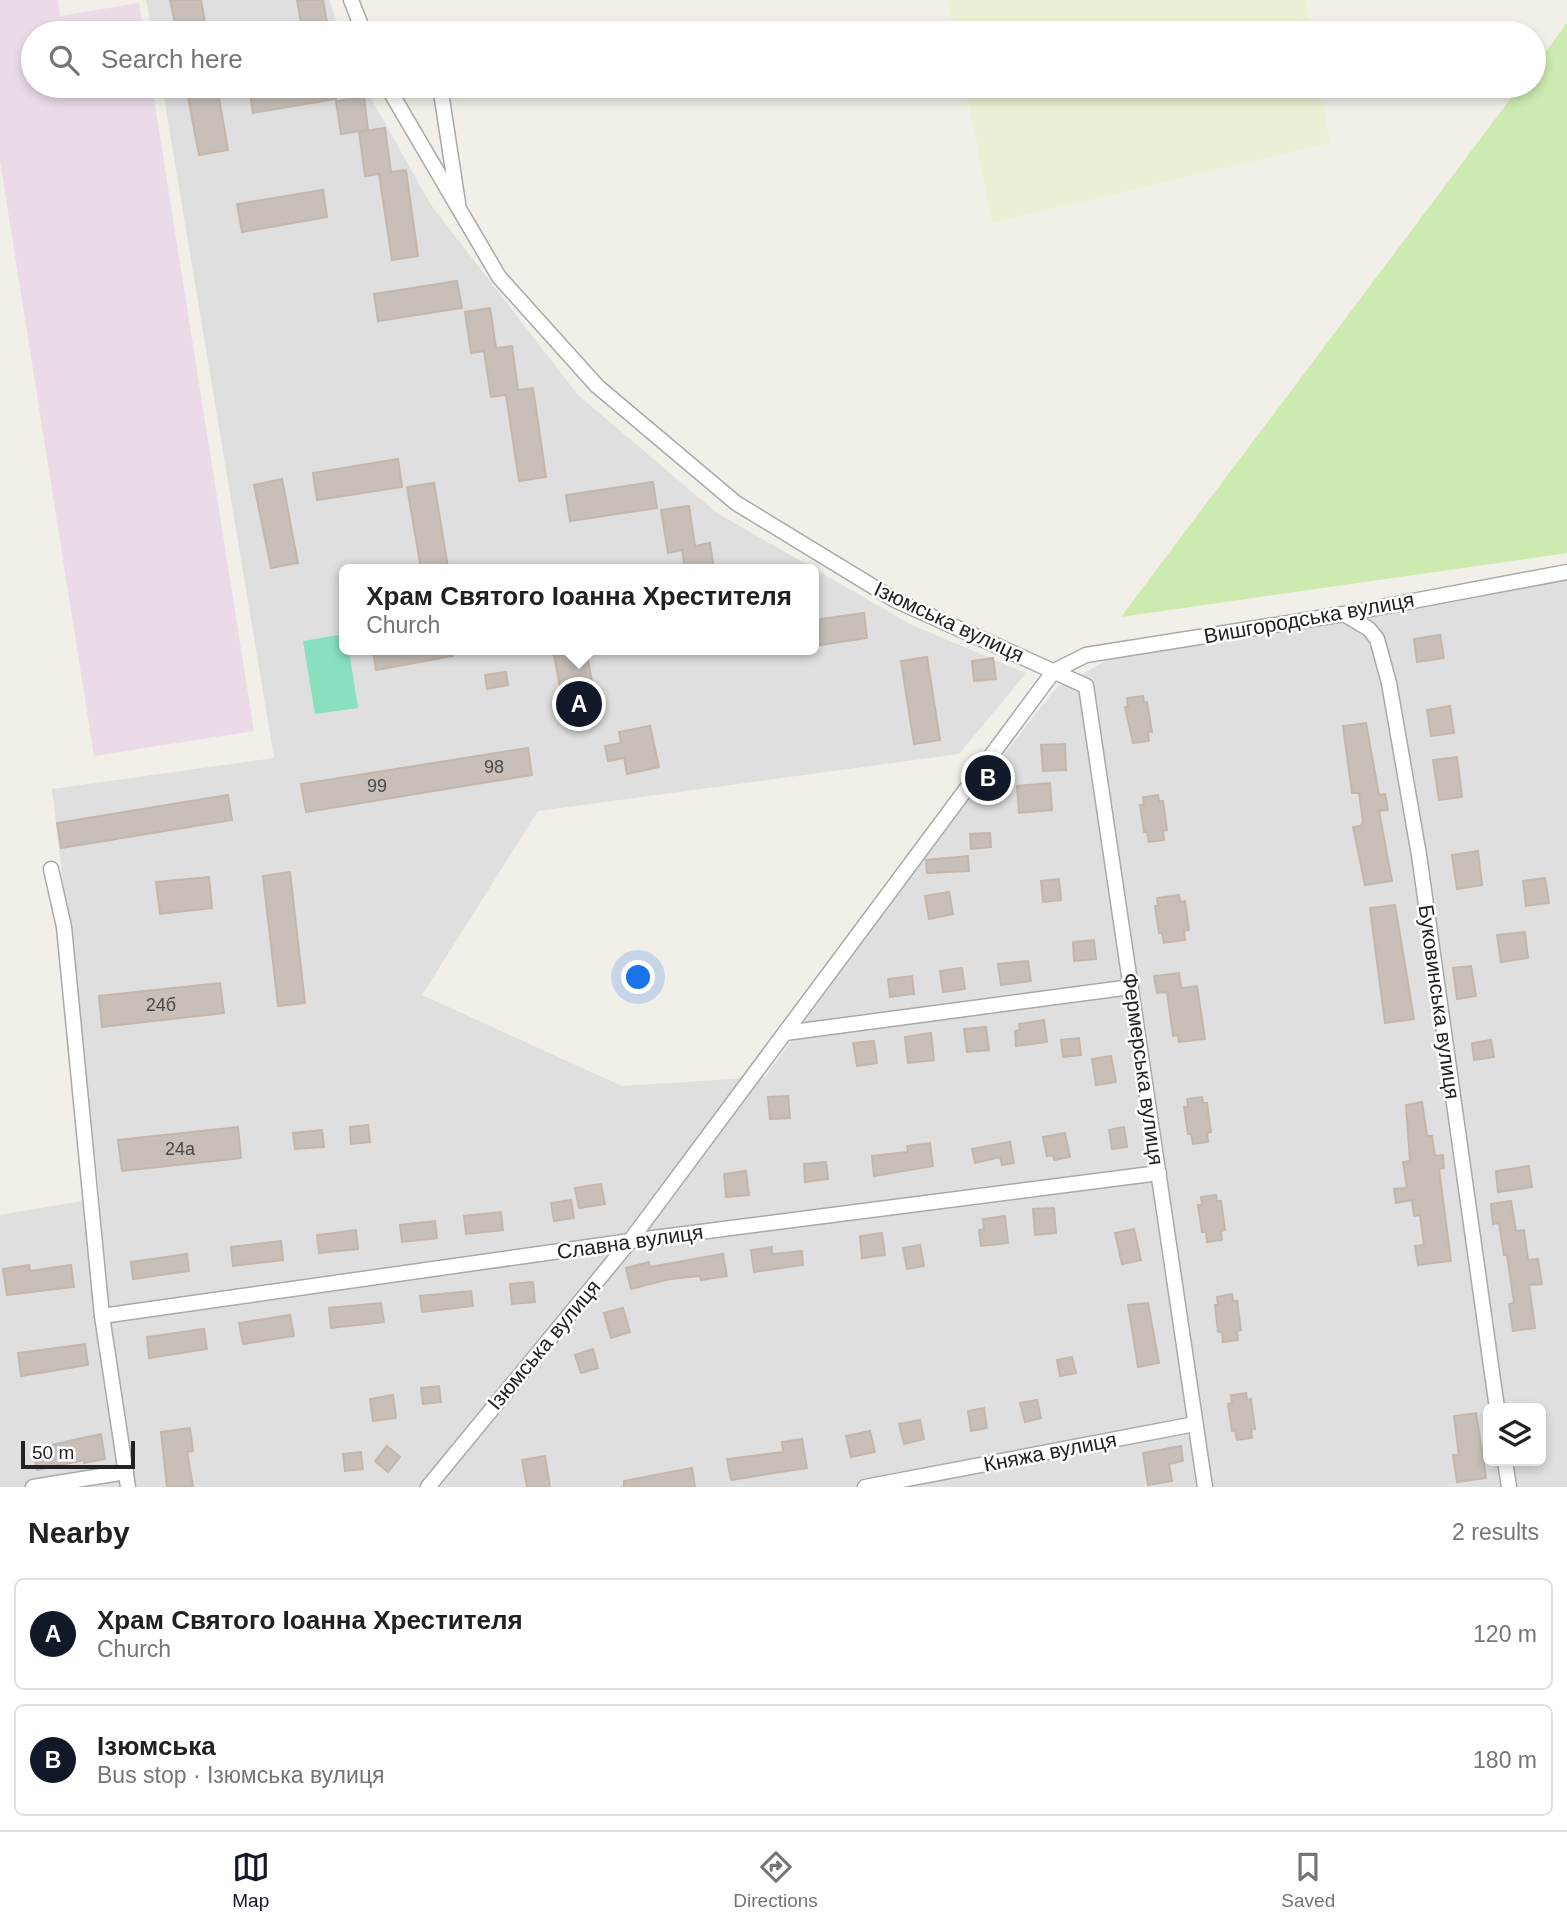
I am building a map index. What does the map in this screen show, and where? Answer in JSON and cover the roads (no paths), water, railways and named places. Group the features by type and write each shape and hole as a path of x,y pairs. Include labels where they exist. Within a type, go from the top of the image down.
{"street":[{"path":"351,0 359,21"},
{"name":"Ізюмська вулиця","path":"394,98 499,277 597,386 736,503 895,600 1054,671 630,1241 428,1487"},
{"name":"Ізюмська вулиця","path":"442,98 459,208"},
{"name":"Вишгородська вулиця","path":"1054,671 1086,655 1344,614 1567,572"},
{"name":"Буковинська вулиця","path":"1344,614 1369,629 1377,639 1389,683 1419,855 1496,1403"},
{"name":"Фермерська вулиця","path":"1054,671 1086,686 1205,1487"},
{"path":"51,870 64,927 102,1316 128,1487"},
{"path":"785,1033 1131,987"},
{"name":"Славна вулиця","path":"102,1316 630,1241 1159,1173"},
{"name":"Княжа вулиця","path":"865,1487 1195,1424"},
{"path":"1506,1466 1509,1487"},
{"path":"33,1487 125,1472"}],"place":[{"name":"Храм Святого Іоанна Хрестителя","path":"579,704"},
{"name":"Ізюмська","path":"988,778"}]}
